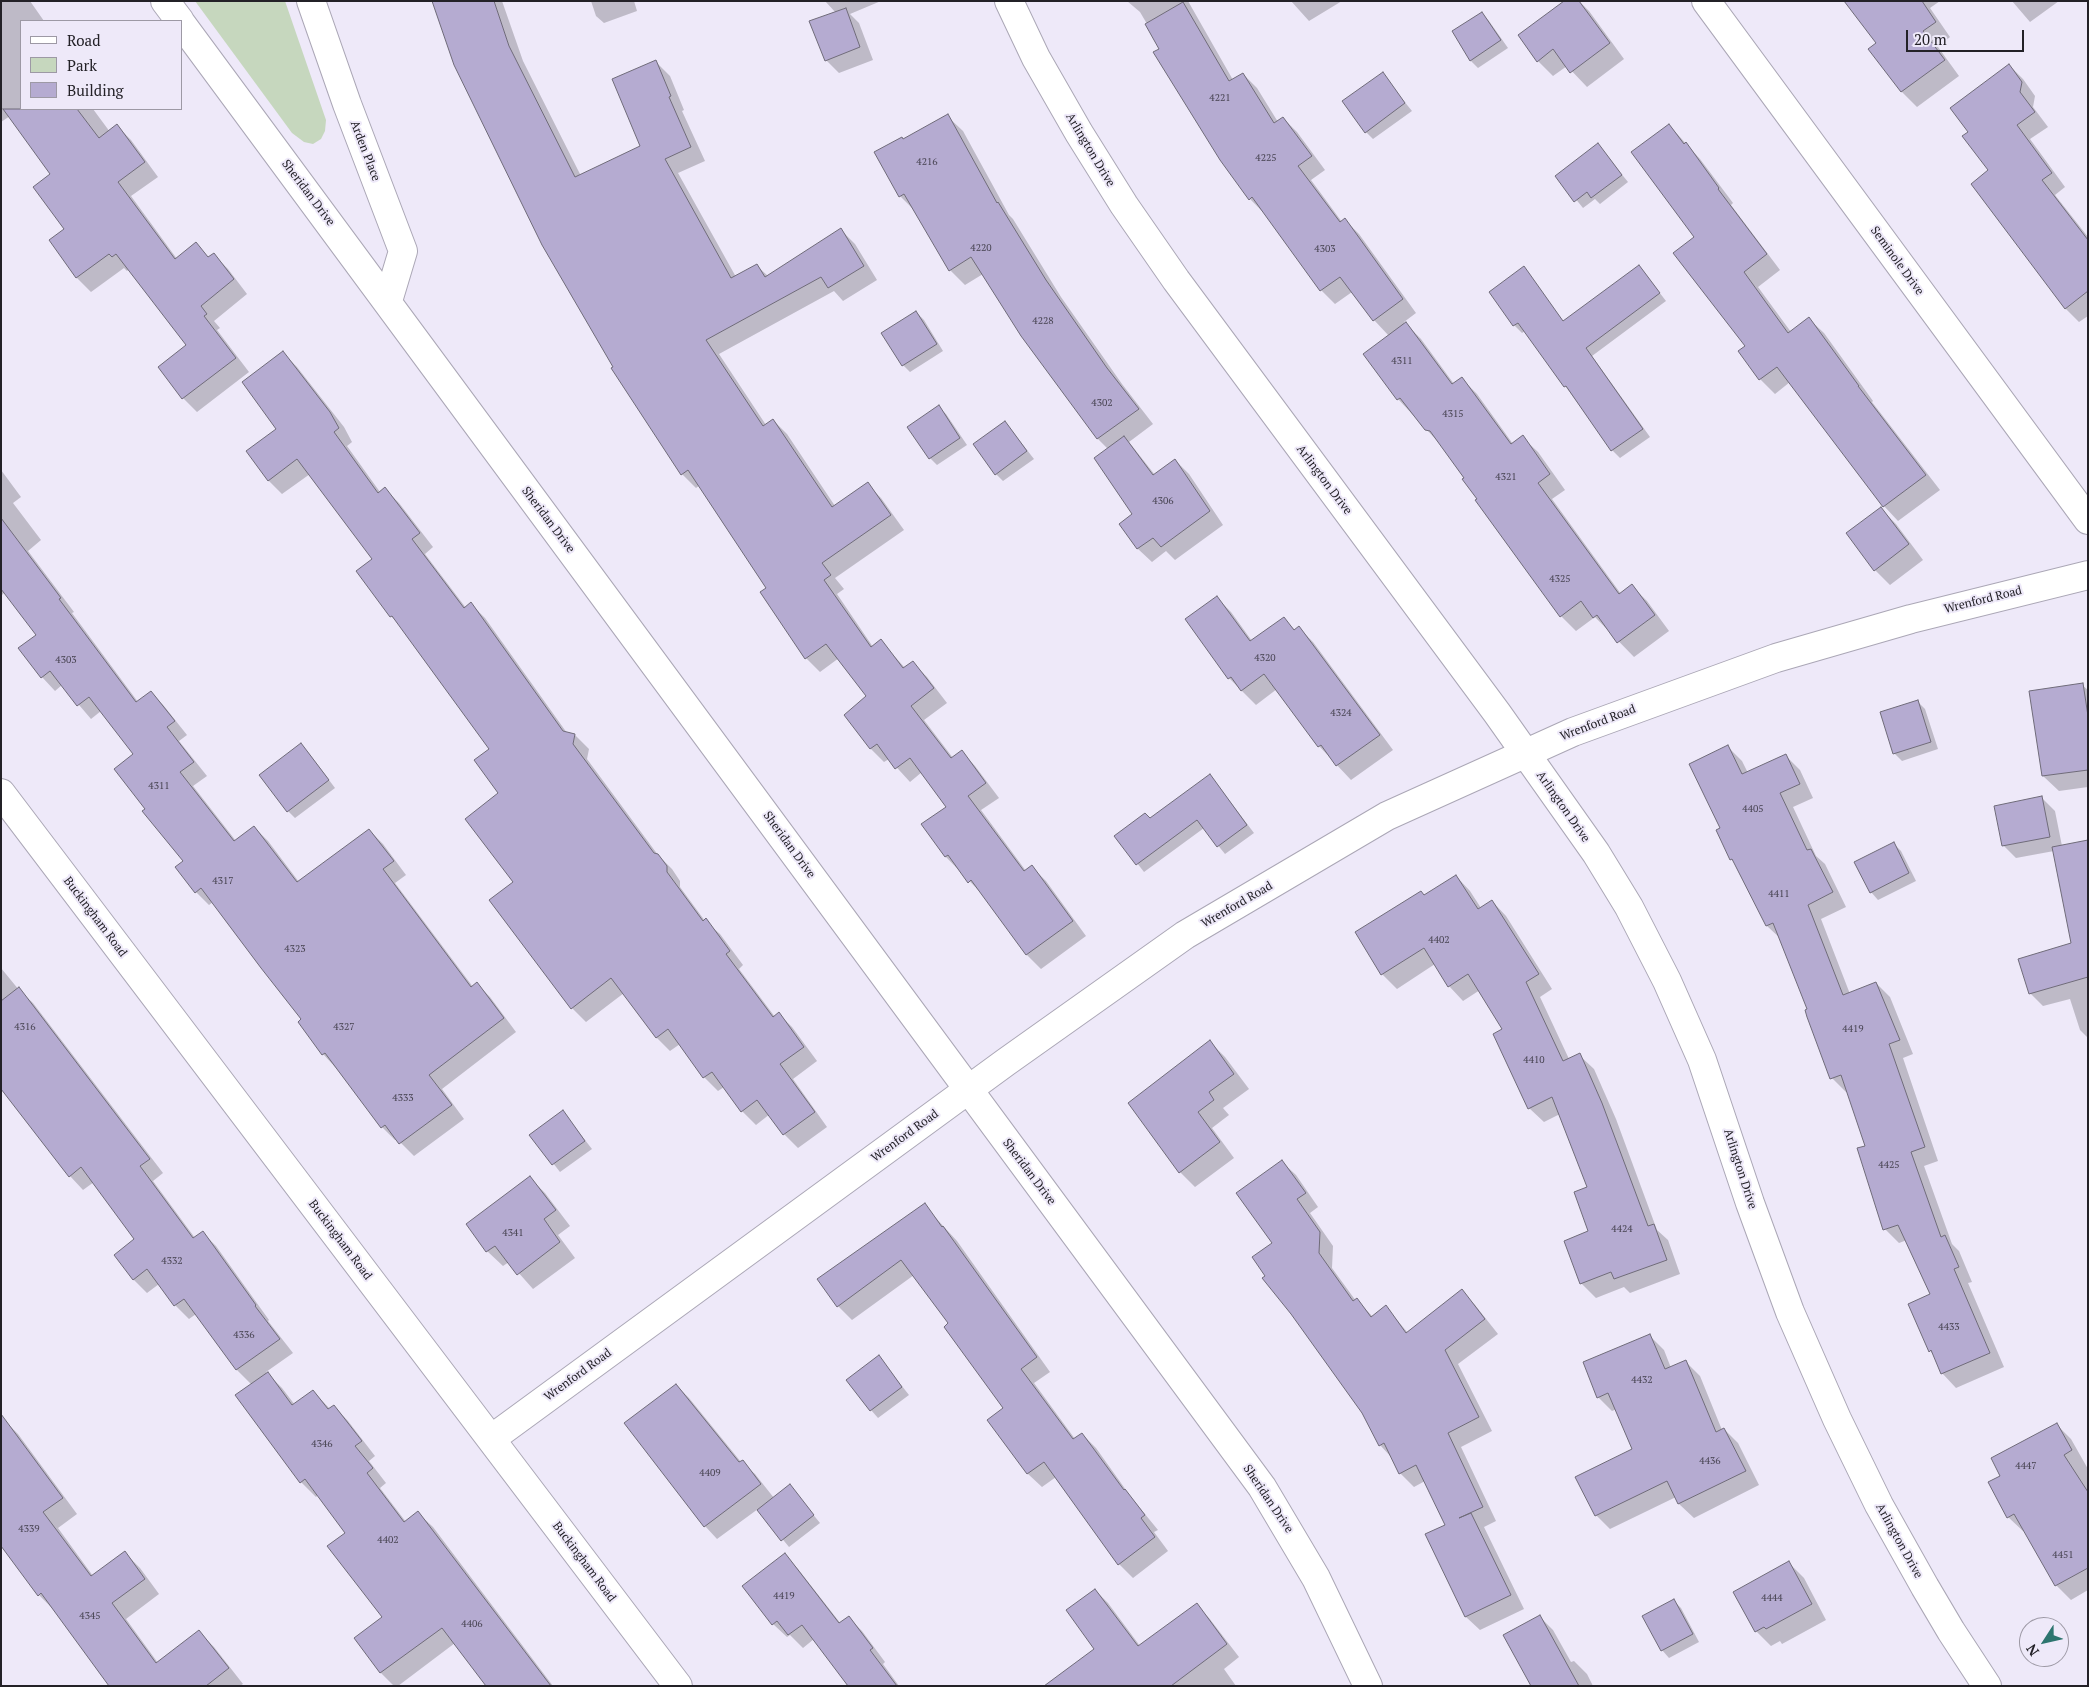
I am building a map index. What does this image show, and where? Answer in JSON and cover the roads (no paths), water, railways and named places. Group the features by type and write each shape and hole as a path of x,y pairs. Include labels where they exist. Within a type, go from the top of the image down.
{"street":[{"name":"Sheridan Drive","path":"165,1 179,20"},
{"name":"Arden Place","path":"311,1 403,250 388,301"},
{"name":"Arlington Drive","path":"1009,1 1036,58 1074,125 1124,205 1176,280 1525,752 1596,853 1629,907 1667,981 1702,1060 1727,1128 1750,1203 1790,1312 1837,1419 1879,1505 1925,1587 1987,1686"},
{"name":"Seminole Drive","path":"1706,1 2088,520"},
{"name":"Sheridan Drive","path":"182,23 1262,1487 1316,1578 1368,1686"},
{"name":"Wrenford Road","path":"491,1439 968,1090 1185,935 1387,816 1572,732 1776,658 1911,619 2088,575"},
{"name":"Buckingham Road","path":"1,794 678,1686"}]}
